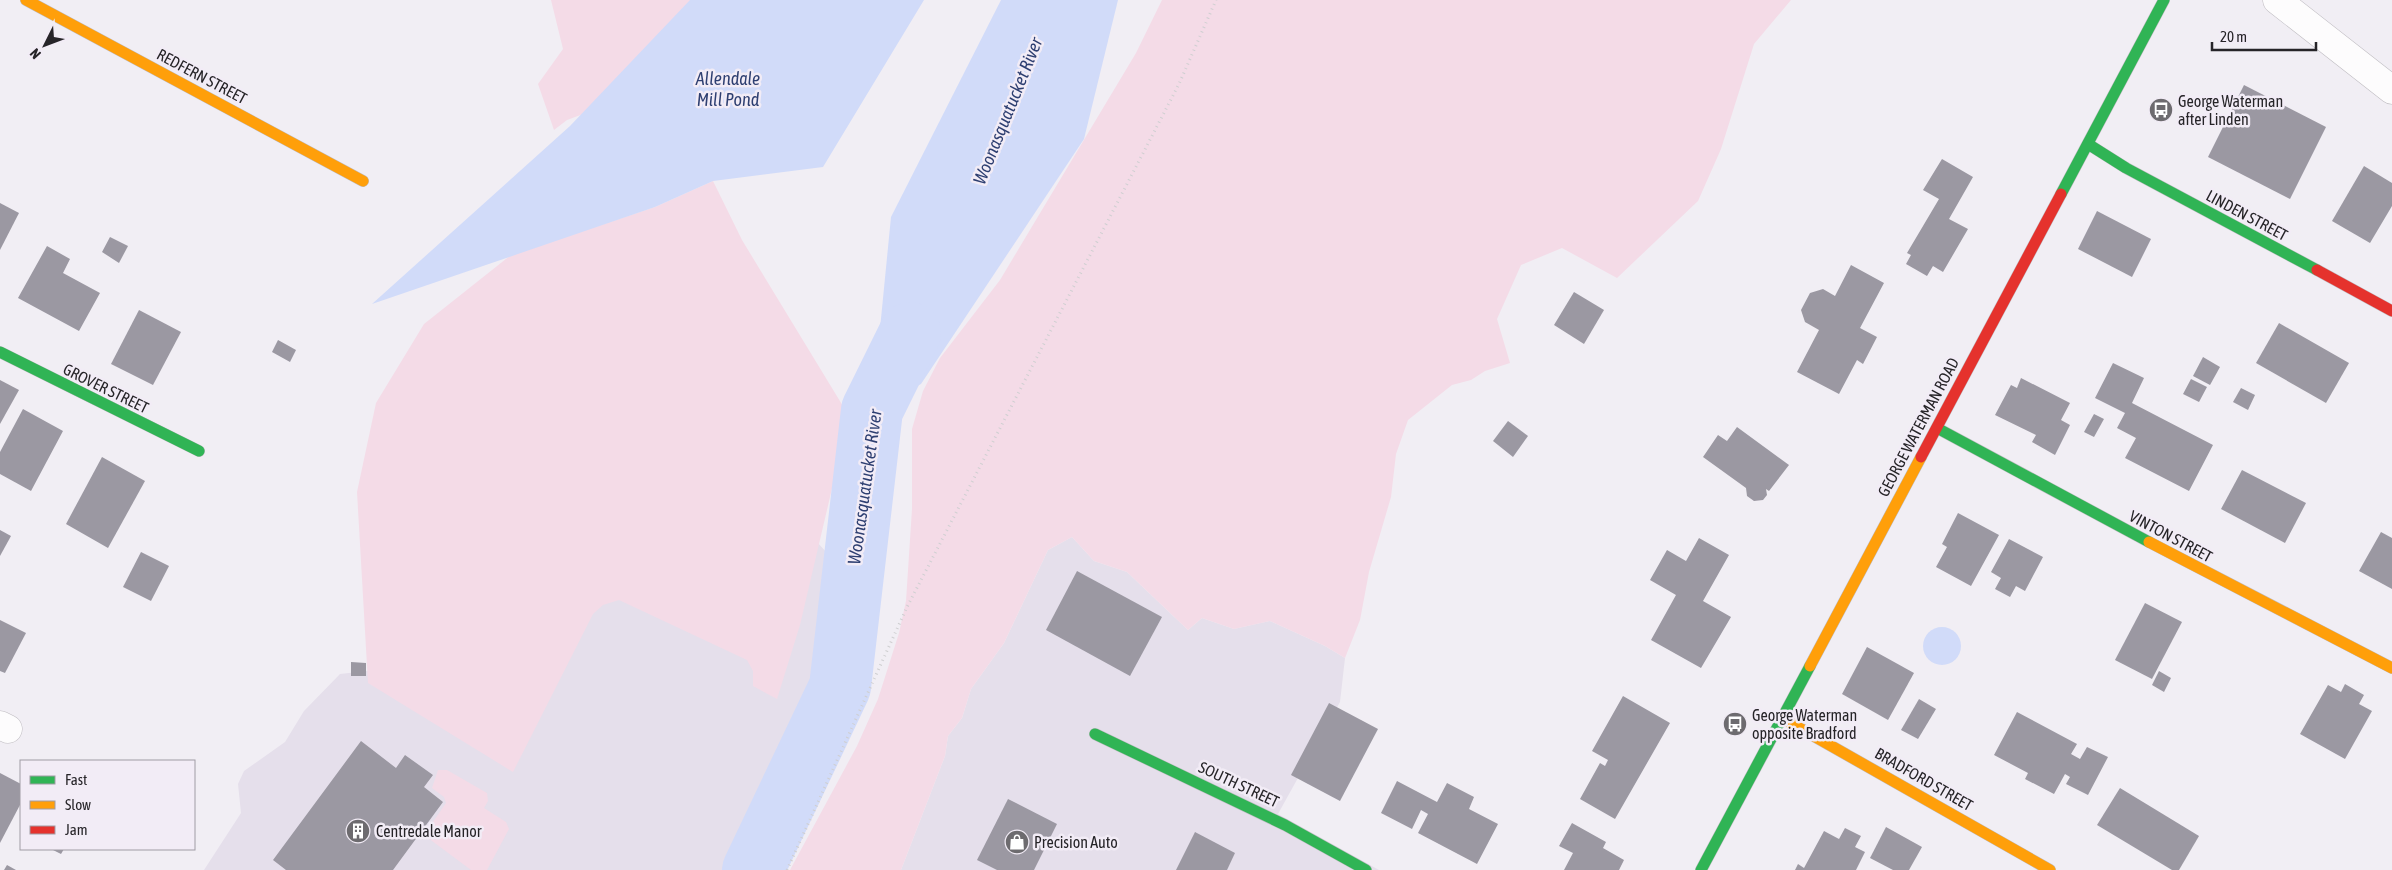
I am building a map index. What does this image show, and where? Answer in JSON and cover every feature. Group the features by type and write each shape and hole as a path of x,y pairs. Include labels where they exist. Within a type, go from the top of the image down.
{"street":[{"name":"REDFERN STREET","path":"26,0 362,181"},
{"name":"GEORGE WATERMAN ROAD","path":"1701,870 2164,0"},
{"path":"2277,0 2392,90"},
{"name":"LINDEN STREET","path":"2088,144 2126,168 2392,311"},
{"name":"GROVER STREET","path":"0,352 199,451"},
{"name":"VINTON STREET","path":"1936,428 2224,583 2392,668"},
{"name":"BRADFORD STREET","path":"1782,718 2050,870"},
{"name":"SOUTH STREET","path":"1095,734 1286,824 1366,870"}],"path":[{"path":"786,870 907,607 1179,84 1216,0"}],"shaded area":[{"path":"551,0 793,0 602,107 567,120 554,130 538,84 563,49"},
{"path":"1162,0 1791,0 1754,44 1721,149 1698,201 1617,278 1562,248 1521,265 1497,319 1510,363 1485,371 1471,380 1452,385 1408,420 1396,454 1391,497 1369,572 1360,620 1345,658 1325,646 1270,621 1234,629 1202,618 1188,630 1127,572 1094,561 1072,537 1048,550 1004,643 971,689 962,718 948,736 945,756 901,870 790,870 857,746 878,699 899,633 906,601 912,509 912,429 923,391 940,358 1000,280 1136,53"},
{"path":"713,181 742,240 849,416 800,625 777,699 753,686 753,671 747,660 619,600 603,605 593,614 513,772 368,683 357,492 376,403 424,324 511,255 655,207"},
{"path":"1072,537 1094,561 1127,572 1188,630 1202,618 1234,629 1270,621 1325,646 1345,658 1340,702 1278,814 1379,870 901,870 945,756 948,736 962,718 971,689 1004,643 1048,550"},
{"path":"817,542 861,590 861,600 827,707 814,739 784,795 739,870 204,870 241,813 238,784 244,771 285,742 304,711 340,674 367,671 377,662"},
{"path":"438,770 447,770 487,793 488,801 484,808 506,822 509,829 487,870 471,870 424,835 446,803 444,797 432,788"}],"water":[{"name":"Allendale Mill Pond","path":"690,0 924,0 823,167 713,181 655,207 372,304 570,126"},
{"path":"1001,0 1118,0 1084,139 921,384 872,410 891,217"},
{"path":"1942,627 1955,633 1961,646 1955,659 1942,665 1929,659 1923,646 1929,633"}],"building":[{"path":"2244,85 2326,127 2290,199 2208,157"},
{"path":"1942,159 1973,177 1949,219 1968,229 1943,272 1933,266 1927,276 1906,264 1911,255 1907,253 1939,199 1923,190"},
{"path":"2364,166 2392,183 2392,206 2370,243 2332,221"},
{"path":"0,203 19,213 0,250"},
{"path":"2097,211 2151,239 2132,277 2078,249"},
{"path":"110,237 128,246 119,263 102,252"},
{"path":"47,246 70,259 63,273 100,293 79,331 18,298"},
{"path":"1851,265 1884,283 1860,328 1877,337 1863,364 1857,360 1839,394 1797,372 1819,330 1805,322 1801,310 1810,293 1823,289 1835,296"},
{"path":"1574,292 1604,310 1584,344 1554,325"},
{"path":"139,310 181,332 153,385 111,364"},
{"path":"2279,323 2349,363 2326,403 2256,363"},
{"path":"278,340 296,350 290,362 272,352"},
{"path":"2203,357 2220,367 2210,385 2193,376"},
{"path":"2113,363 2144,378 2132,403 2213,445 2189,491 2125,458 2136,438 2117,428 2125,413 2095,398"},
{"path":"2021,378 2070,403 2061,420 2070,425 2055,455 2032,442 2036,435 1995,415 2011,385 2017,388"},
{"path":"2191,379 2207,387 2199,402 2183,394"},
{"path":"0,380 19,390 0,424"},
{"path":"2241,388 2255,395 2248,410 2233,402"},
{"path":"23,409 63,431 31,491 0,474 0,452"},
{"path":"2094,414 2104,419 2094,437 2084,432"},
{"path":"1508,421 1528,436 1513,457 1493,441"},
{"path":"1737,427 1789,465 1769,491 1766,489 1767,495 1763,500 1754,501 1747,496 1746,488 1703,457 1718,435 1727,441"},
{"path":"102,457 145,481 108,548 66,524"},
{"path":"2242,470 2306,503 2285,543 2221,509"},
{"path":"1958,513 1999,535 1971,586 1936,567 1947,547 1942,544"},
{"path":"0,530 11,536 0,556"},
{"path":"2381,532 2392,538 2392,589 2359,571"},
{"path":"1699,538 1729,555 1703,601 1731,617 1701,668 1651,640 1676,595 1650,580 1667,550 1686,561"},
{"path":"2009,539 2043,557 2025,591 2016,586 2010,597 1995,589 2001,578 1991,572"},
{"path":"141,552 169,566 151,601 123,587"},
{"path":"1077,571 1162,617 1130,676 1046,630"},
{"path":"2145,603 2182,622 2152,679 2115,660"},
{"path":"0,620 26,633 5,673 0,671"},
{"path":"1867,647 1914,673 1888,720 1842,694"},
{"path":"351,662 366,663 366,676 351,676"},
{"path":"2159,671 2171,678 2164,692 2152,685"},
{"path":"2345,684 2364,695 2359,704 2372,711 2345,759 2300,734 2328,685 2341,692"},
{"path":"1623,696 1670,723 1615,819 1580,799 1600,763 1605,766 1608,760 1592,751"},
{"path":"1919,699 1936,709 1918,739 1901,730"},
{"path":"1329,703 1378,729 1340,801 1291,775"},
{"path":"2017,712 2077,744 2071,754 2080,759 2087,747 2108,757 2088,795 2066,784 2070,777 2065,774 2054,794 2025,779 2028,773 1994,755"},
{"name":"Centredale Manor","path":"361,741 396,768 405,755 433,775 424,787 443,802 393,870 286,870 273,860"},
{"path":"0,773 20,783 20,805 0,843"},
{"path":"1397,781 1437,802 1447,783 1474,797 1469,809 1498,824 1477,864 1418,833 1428,814 1421,810 1412,829 1381,813"},
{"path":"2120,788 2199,836 2179,870 2172,870 2097,825"},
{"name":"Precision Auto","path":"1008,799 1057,824 1034,870 997,870 977,860"},
{"path":"1572,823 1606,842 1603,848 1624,860 1619,870 1564,870 1573,853 1559,846"},
{"path":"1886,827 1922,847 1909,870 1893,870 1870,858"},
{"path":"1845,828 1861,836 1855,847 1865,852 1856,870 1795,870 1798,864 1804,868 1824,831 1839,839"},
{"path":"1195,832 1235,853 1227,870 1176,870"},
{"path":"53,850 63,850 61,854"},
{"path":"7,865 16,870 4,870"}],"waterway":[{"name":"Woonasquatucket River","path":"753,870 840,687 872,410 910,333"}],"traffic: fast":[{"path":"2061,194 2164,0"},
{"path":"2088,144 2126,168 2317,270"},
{"path":"0,352 199,451"},
{"path":"1937,428 2149,542"},
{"path":"1701,870 1810,666"},
{"path":"1095,734 1285,825 1366,870"}],"traffic: slow":[{"path":"26,0 363,181"},
{"path":"1810,666 1921,457"},
{"path":"2149,542 2392,668"},
{"path":"1782,718 2050,870"}],"traffic: jam":[{"path":"1921,457 2061,194"},
{"path":"2317,270 2392,311"}],"place":[{"name":"George Waterman after Linden","path":"2161,110"},
{"name":"George Waterman opposite Bradford","path":"1735,724"},
{"name":"Centredale Manor","path":"358,831"},
{"name":"Precision Auto","path":"1017,842"}]}
